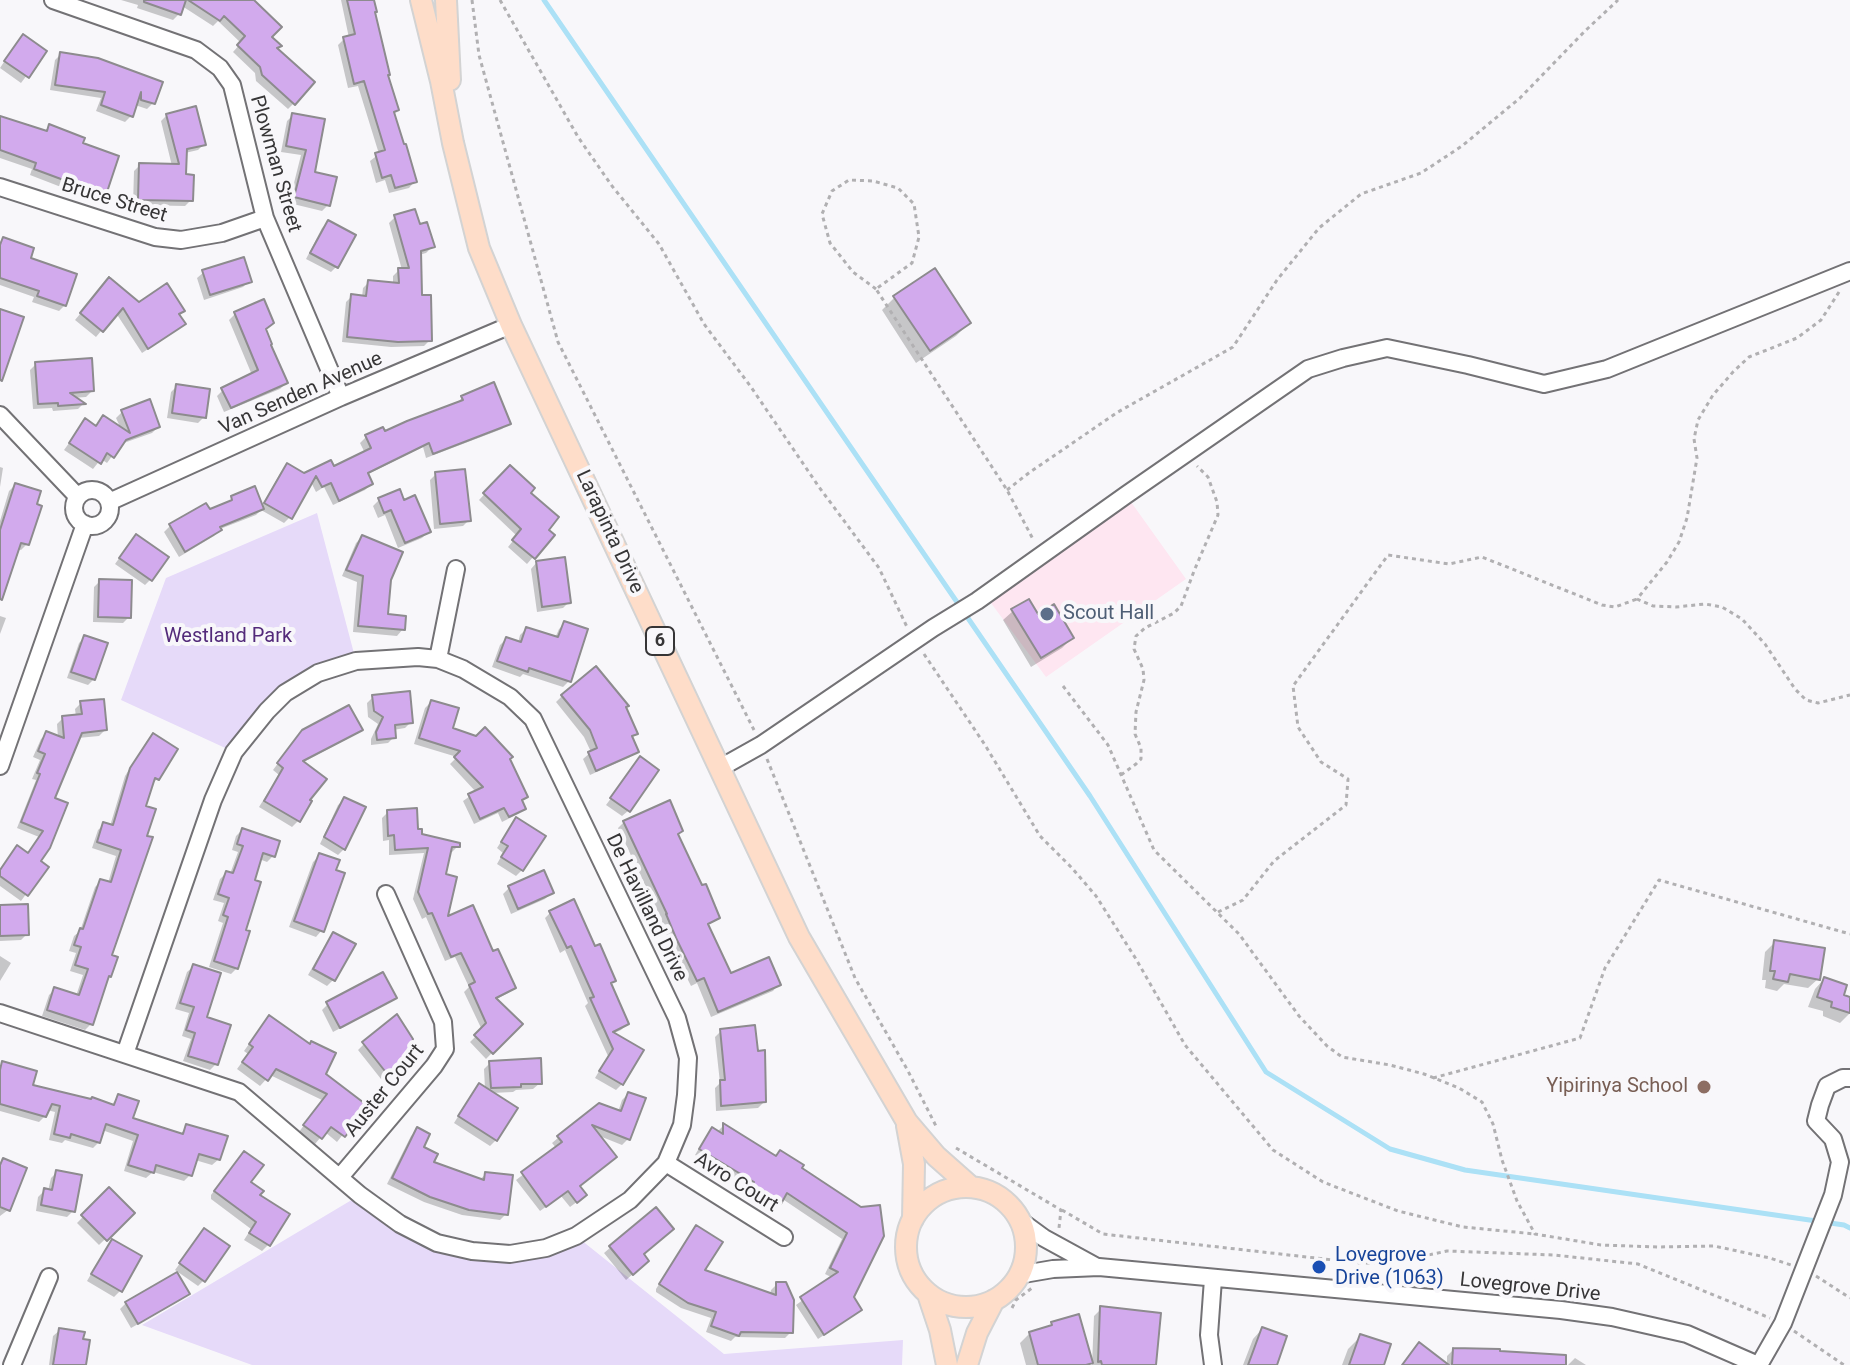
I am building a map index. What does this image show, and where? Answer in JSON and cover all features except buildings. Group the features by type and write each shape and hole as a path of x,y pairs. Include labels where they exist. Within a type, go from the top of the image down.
{"main road":[{"name":"Larapinta Drive","path":"421,0 479,248 511,325 799,937 907,1122 936,1156 971,1187"},
{"name":"Larapinta Drive","path":"446,0 453,143"},
{"name":"Larapinta Drive","path":"907,1122 914,1164 913,1219"},
{"name":"6","path":"971,1187 993,1194 1018,1219"},
{"path":"913,1219 937,1195 971,1187"},
{"name":"6","path":"913,1219 906,1253 913,1276 928,1294 947,1365"},
{"path":"928,1294 960,1307 983,1304 1004,1293 1018,1275 1025,1253 1025,1241 1018,1219"},
{"path":"967,1365 977,1333 994,1300"}],"street":[{"name":"Plowman Street","path":"53,0 196,50 220,68 232,85 265,218 341,397"},
{"name":"Bruce Street","path":"0,187 155,237 181,240 222,233 265,218"},
{"path":"720,768 761,745 914,640 977,601 1308,369 1387,348 1544,384 1607,369 1846,279"},
{"name":"Van Senden Avenue","path":"109,502 341,397 511,325"},
{"path":"0,415 78,497"},
{"path":"100,491 109,502 109,514 105,520 92,526 85,524 74,511 78,497 84,492 100,491"},
{"path":"0,766 85,524"},
{"path":"438,659 456,569"},
{"name":"De Havilland Drive","path":"0,1013 239,1092 360,1195 400,1224 437,1243 472,1251 510,1254 546,1248 576,1236 630,1200 666,1163 682,1125 688,1058 677,1018 533,719 510,697 463,669 438,659 418,657 356,661 318,673 285,693 234,752 213,800 125,1054"},
{"name":"Auster Court","path":"340,1177 445,1049 443,1022 386,894"},
{"path":"1759,1365 1783,1323 1845,1160 1833,1139 1816,1121 1820,1105 1827,1086 1850,1078"},
{"name":"Avro Court","path":"666,1163 784,1237"},
{"name":"Lovegrove Drive","path":"1018,1219 1044,1238 1099,1267"},
{"name":"Lovegrove Drive","path":"1018,1275 1053,1269 1099,1267 1561,1310 1612,1317 1687,1334 1759,1365"},
{"path":"12,1365 49,1277"},
{"path":"1213,1279 1209,1335 1213,1365"}],"path":[{"path":"472,0 479,55 558,342 761,745 855,978 936,1127"},
{"path":"500,0 578,137 612,186 659,244 704,324 879,568 914,640 985,745 1040,836 1096,896 1185,1045 1273,1150 1323,1182 1398,1211 1463,1227 1601,1245 1714,1246 1804,1269 1850,1298"},
{"path":"1007,490 1118,412 1233,347 1277,280 1319,228 1361,194 1421,173 1462,146 1520,98 1618,0"},
{"path":"876,289 912,263 919,237 914,204 898,188 873,181 849,180 832,191 822,214 830,243 853,272 876,289 1007,490 1041,555"},
{"path":"1218,912 1243,900 1274,861 1346,805 1348,779 1321,762 1298,727 1293,686 1388,555 1449,564 1482,557 1602,605 1615,607 1637,599 1679,542 1687,518 1695,471 1697,458 1694,439 1698,420 1713,395 1749,357 1797,338 1821,320 1846,279"},
{"path":"1121,775 1141,759 1141,748 1135,734 1136,712 1144,680 1143,669 1134,649 1136,636 1181,606 1218,515 1208,477 1185,454"},
{"path":"1637,599 1653,606 1705,604 1722,607 1742,619 1765,644 1806,700 1818,703 1850,695"},
{"path":"1063,686 1108,745 1154,850 1239,934 1299,1016 1327,1046 1342,1057 1390,1065 1433,1078 1459,1088 1482,1102 1493,1124 1517,1201 1535,1234"},
{"path":"1433,1078 1580,1038 1605,968 1659,880 1850,934"},
{"path":"955,1148 1103,1234 1360,1263 1391,1263 1447,1251 1554,1255 1638,1264 1783,1323 1844,1365"},
{"path":"1058,1236 1061,1210"},
{"path":"1016,1300 1032,1288 1041,1286"}],"shaded area":[{"path":"1126,495 1186,579 1046,677 985,595"}],"green space":[{"name":"Westland Park","path":"317,513 356,661 285,693 234,752 121,700 166,578"},
{"path":"360,1195 437,1243 510,1254 576,1236 724,1354 903,1340 902,1365 252,1365 142,1325"}],"waterway":[{"path":"544,0 1090,796 1266,1072 1390,1149 1465,1170 1850,1228"}],"place":[{"name":"Scout Hall","path":"1047,614"},
{"name":"Yipirinya School","path":"1704,1087"},
{"name":"Lovegrove Drive (1063)","path":"1319,1267"}]}
